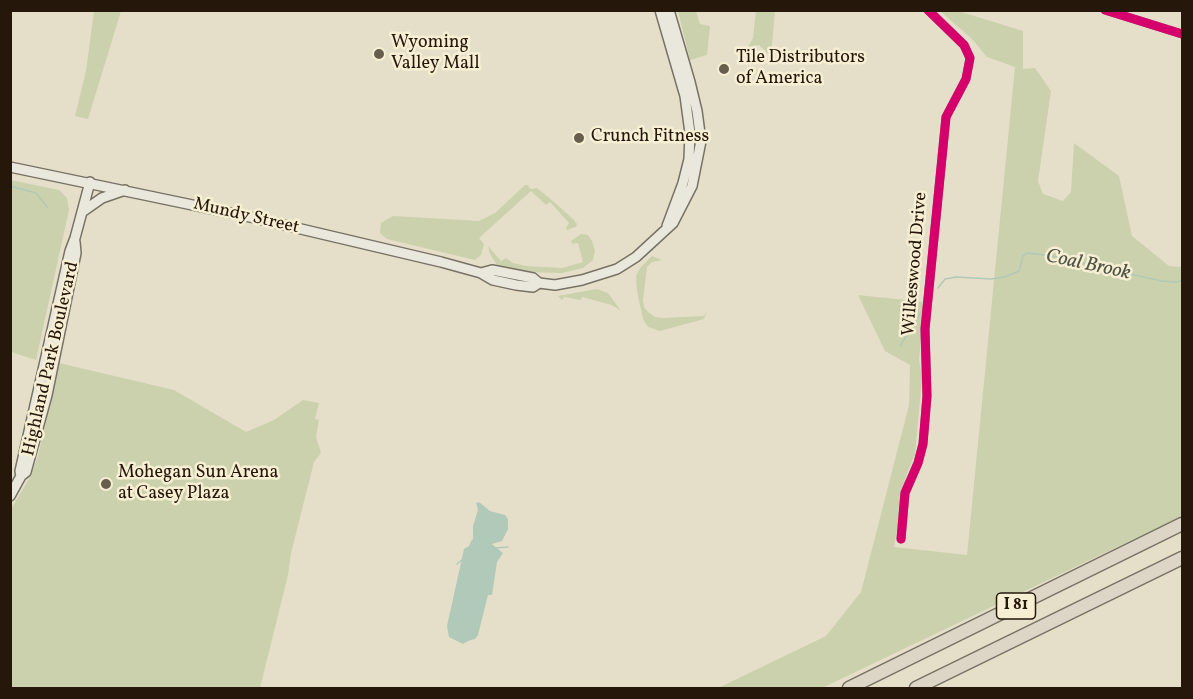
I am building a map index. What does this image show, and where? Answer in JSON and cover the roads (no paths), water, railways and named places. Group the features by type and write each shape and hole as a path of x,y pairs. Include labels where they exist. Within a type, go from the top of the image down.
{"highway":[{"name":"I 81","path":"849,688 1182,524"},
{"name":"I 81","path":"916,688 1182,558"}],"main road":[{"name":"Mundy Street","path":"660,10 685,96 690,133 689,159 684,183 666,228"},
{"name":"Mundy Street","path":"10,167 250,217 481,273 493,280 516,285 533,287 539,283 555,285 582,280 617,269 636,257 673,223 692,186 700,141 697,111 669,10"},
{"name":"Highland Park Boulevard","path":"10,496 21,476 26,472 47,395 76,253 75,238 90,183"},
{"path":"82,212 102,198 125,190"}],"street":[{"name":"Wilkeswood Drive","path":"901,539 905,494 923,444 927,396 926,329 946,117 966,79 970,58 964,45 928,10"},
{"path":"1105,10 1182,34"}],"waterway":[{"name":"Coal Brook","path":"10,186 36,193 48,208"},
{"name":"Coal Brook","path":"938,288 945,279 956,277 991,279 1005,277 1019,271 1023,256 1027,253 1053,256 1161,281 1182,280"},
{"name":"Coal Brook","path":"900,346 921,312"},
{"name":"Coal Brook","path":"494,548 508,547"},
{"name":"Coal Brook","path":"457,564 463,559"}],"place":[{"name":"Wyoming Valley Mall","path":"379,54"},
{"name":"Tile Distributors of America","path":"724,69"},
{"name":"Crunch Fitness","path":"579,138"},
{"name":"Mohegan Sun Arena at Casey Plaza","path":"106,484"}]}
